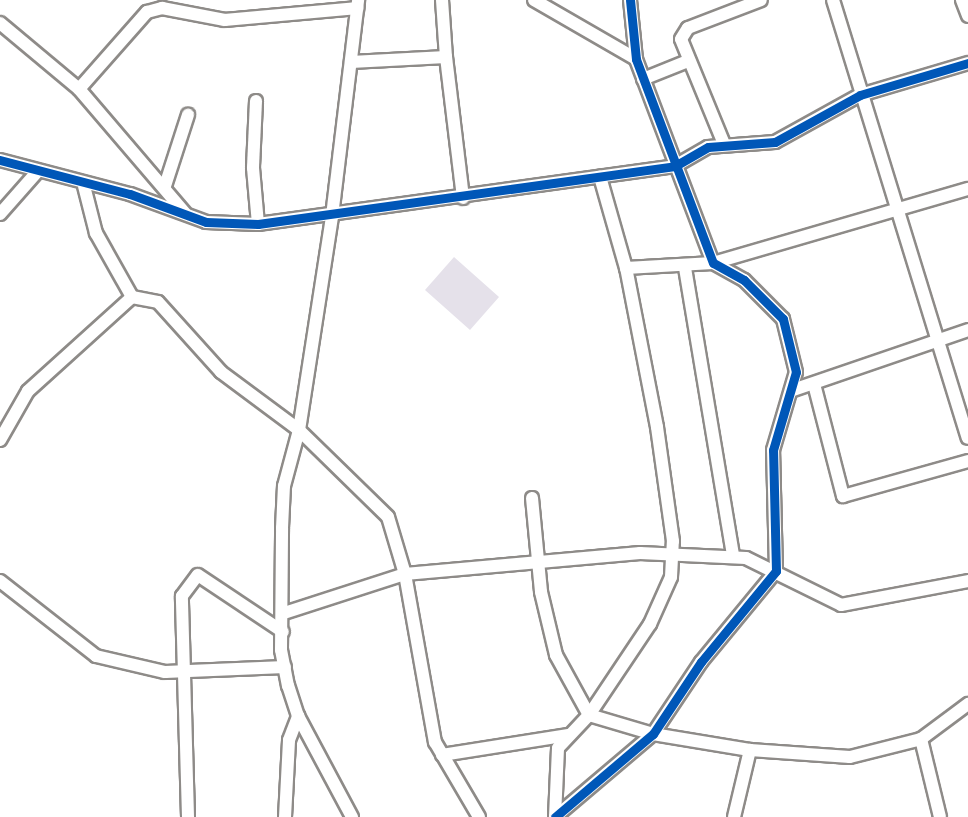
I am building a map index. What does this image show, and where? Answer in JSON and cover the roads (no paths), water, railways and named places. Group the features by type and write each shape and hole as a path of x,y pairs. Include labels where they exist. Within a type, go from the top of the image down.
{"street":[{"path":"442,0 446,57 463,198"},
{"path":"534,0 636,59"},
{"path":"555,817 653,734 701,662 776,571 773,450 794,390 793,353 783,319 744,280 713,263 636,59 630,0"},
{"path":"724,144 688,61 682,34 729,5 761,0"},
{"path":"833,0 894,211 968,438"},
{"path":"962,0 968,16"},
{"path":"78,89 147,12 162,8 225,20 358,4 332,216 299,430 284,486 283,632 285,667 297,716 352,817"},
{"path":"0,23 78,89 165,186 186,214"},
{"path":"351,62 446,57"},
{"path":"643,79 688,61"},
{"path":"0,160 223,225 258,224 463,198 675,166 724,144 775,142 860,94 968,63"},
{"path":"256,101 253,168 258,224"},
{"path":"165,186 188,115"},
{"path":"0,214 37,172"},
{"path":"555,817 555,766 568,735 588,715 658,608 671,577 672,554 657,426 626,268 600,177"},
{"path":"84,186 96,233 132,297 158,302 230,380 299,430 388,517 405,574 442,755 479,817"},
{"path":"626,268 685,268 713,263 968,189"},
{"path":"685,268 733,556"},
{"path":"0,440 28,391 132,297"},
{"path":"794,390 968,330"},
{"path":"814,384 843,496 968,461"},
{"path":"532,498 537,560 556,655 588,715 653,734 750,750 850,757 921,739 968,704"},
{"path":"284,613 405,574 537,560 672,554 733,556 776,571 841,605 968,581"},
{"path":"188,817 187,672 182,596 198,575 283,632"},
{"path":"0,581 96,656 146,669 187,672 285,667"},
{"path":"285,817 289,740 297,716"},
{"path":"442,755 568,735"},
{"path":"921,739 940,817"},
{"path":"734,817 750,750"}]}
